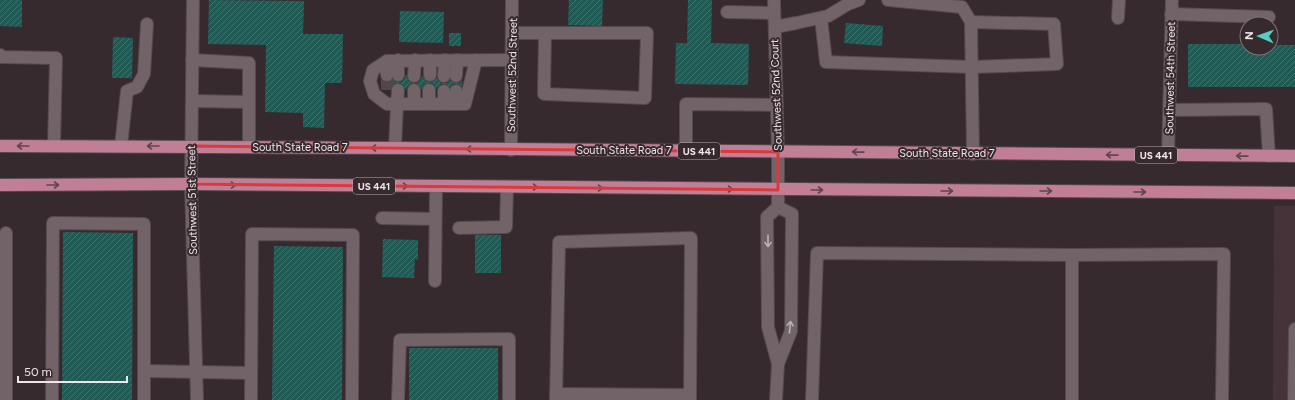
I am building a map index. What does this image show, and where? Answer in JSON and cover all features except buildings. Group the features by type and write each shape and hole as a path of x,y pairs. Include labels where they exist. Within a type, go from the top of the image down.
{"main road":[{"name":"South State Road 7","path":"0,146 192,146 1295,156"},
{"name":"US 441","path":"0,185 191,184 778,190 1295,193"}],"street":[{"name":"Southwest 51st Street","path":"193,0 191,184 197,400"},
{"name":"Southwest 52nd Street","path":"511,150 512,0"},
{"name":"Southwest 52nd Court","path":"774,0 778,206"},
{"path":"774,27 828,16 848,4 860,0"},
{"path":"888,0 962,7 971,22 973,154"},
{"path":"1118,18 1119,0"},
{"name":"Southwest 54th Street","path":"1168,155 1172,0"},
{"path":"727,12 774,13"},
{"path":"1172,14 1239,16"},
{"path":"821,18 826,62 972,67 1057,64 1054,24 971,22"},
{"path":"121,146 127,90 137,87 144,74 147,24"},
{"path":"512,33 545,33 647,33 645,98 544,94 545,33"},
{"path":"0,55 0,57 56,58 54,146"},
{"path":"192,60 249,63 249,147"},
{"path":"476,60 465,104 392,104 374,94 370,81 373,70 393,61 415,60 476,60 511,60"},
{"path":"414,76 415,60"},
{"path":"430,60 430,76"},
{"path":"445,60 450,76 457,60"},
{"path":"393,61 393,75"},
{"path":"392,90 395,148"},
{"path":"414,90 414,104"},
{"path":"430,90 430,104"},
{"path":"444,90 444,104"},
{"path":"456,90 456,104"},
{"path":"192,102 249,102"},
{"path":"686,151 686,104 777,104"},
{"path":"1170,110 1266,109 1269,156"},
{"path":"435,280 436,186"},
{"path":"459,228 506,227 507,187"},
{"path":"776,400 778,364 768,327 767,217 778,206 792,214 791,331 778,364"},
{"path":"382,218 435,219"},
{"path":"52,400 53,223 144,224 144,400"},
{"path":"6,233 6,400"},
{"path":"251,400 252,234 354,235 352,400"},
{"path":"691,238 690,397 556,397 559,242 691,238"},
{"path":"812,400 817,253 1072,255 1224,254 1222,400"},
{"path":"1072,255 1072,400"},
{"path":"1294,400 1295,329"},
{"path":"398,400 400,340 509,339 509,400"},
{"path":"145,371 251,373"}],"highlighted area":[{"path":"192,146 778,152 778,190 191,184"}],"shaded area":[{"path":"1274,206 1295,206 1295,400 1273,400"}],"tunnel":[{"path":"387,75 387,90"}]}
